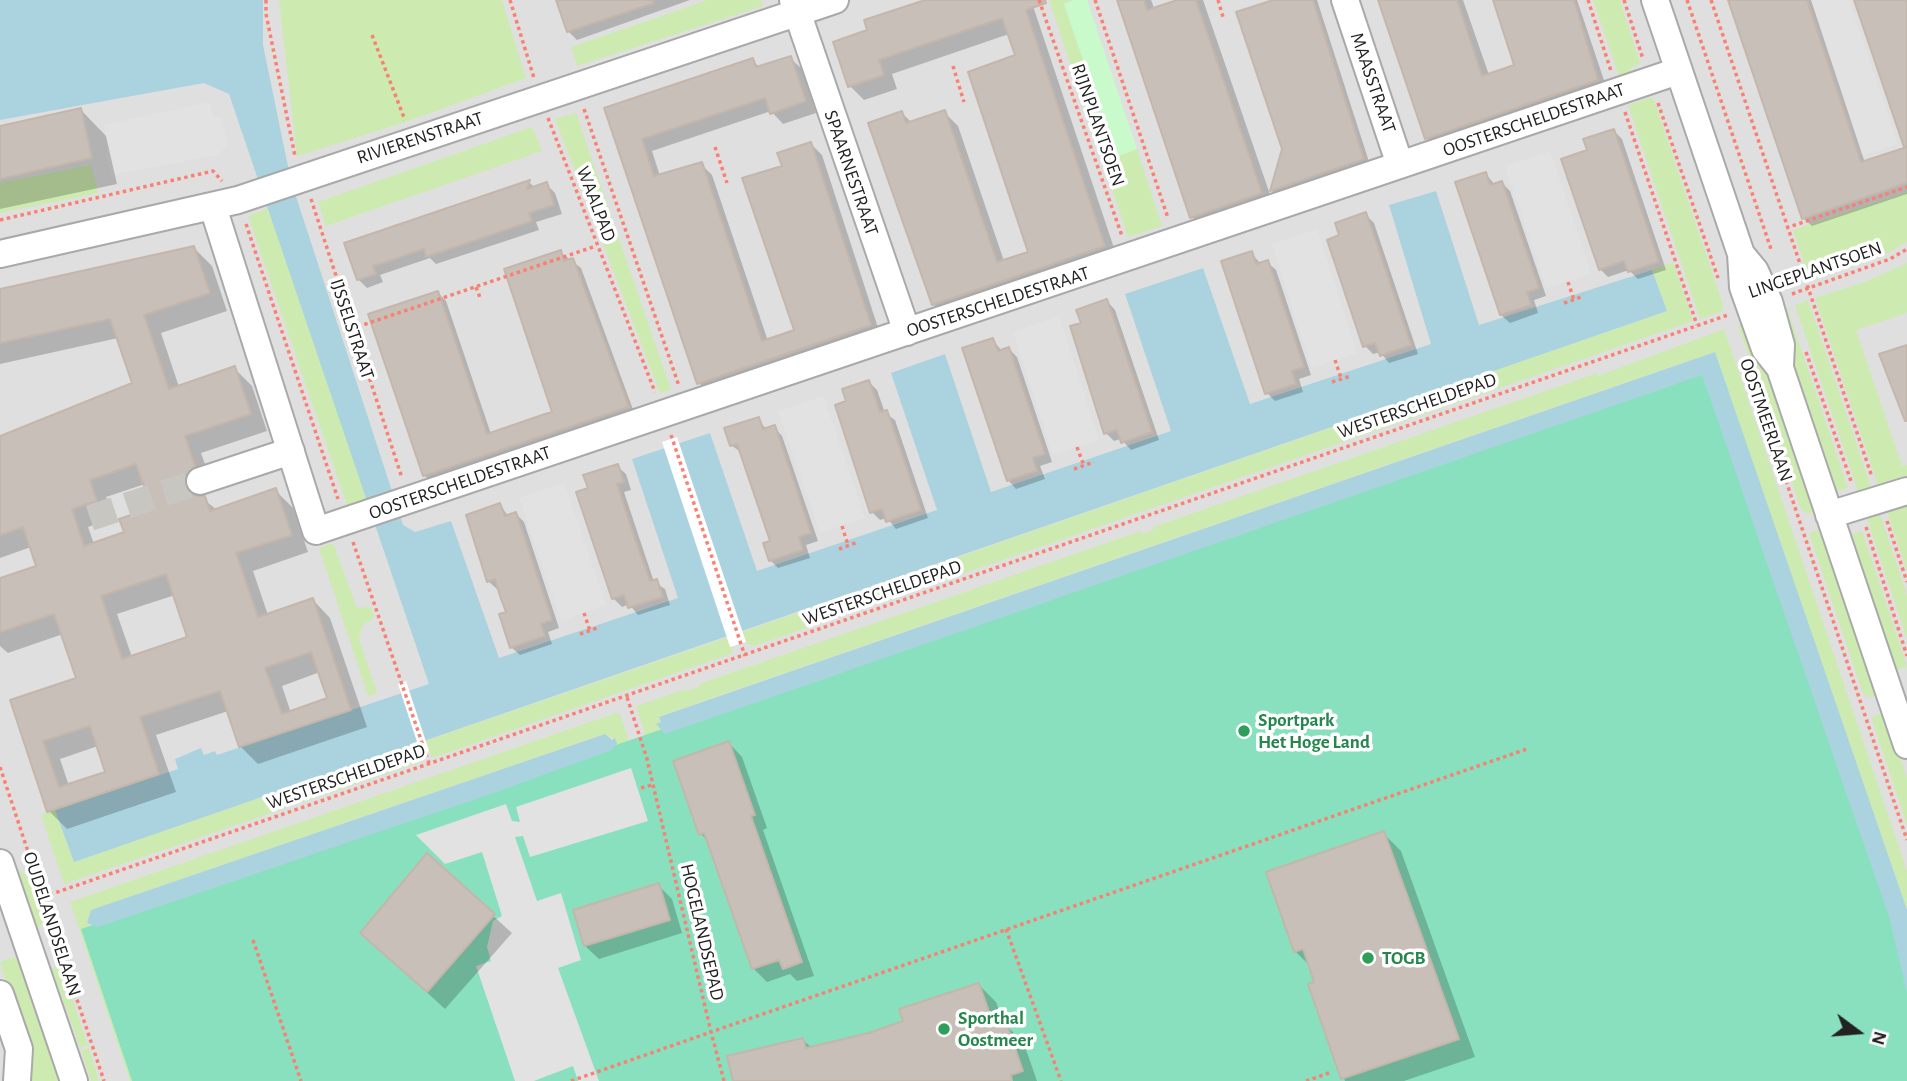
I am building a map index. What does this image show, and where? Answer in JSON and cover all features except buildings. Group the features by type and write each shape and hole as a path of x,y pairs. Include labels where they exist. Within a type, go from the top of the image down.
{"street":[{"name":"RIVIERENSTRAAT","path":"0,254 214,207 262,191 297,172 541,99 796,6 835,0"},
{"name":"MAASSTRAAT","path":"1345,0 1400,165"},
{"name":"OOSTMEERLAAN","path":"1655,0 1741,254 1743,287 1761,338 1780,368 1829,515 1899,695 1907,744"},
{"name":"SPAARNESTRAAT","path":"796,6 907,332"},
{"name":"OOSTERSCHELDESTRAAT","path":"291,451 316,531 409,500 674,421 907,332 1177,243 1678,71"},
{"path":"200,481 291,451 214,207"},
{"name":"OOSTMEERLAAN","path":"1741,254 1755,271 1769,302 1781,345 1780,368"},
{"path":"1829,515 1907,491"},
{"name":"OUDELANDSELAAN","path":"0,863 7,908 74,1081"},
{"path":"0,994 19,1049 17,1081"}],"path":[{"name":"IJSSELSTRAAT","path":"266,0 266,14 297,172 409,500"},
{"name":"WAALPAD","path":"510,0 541,99 596,246 674,421"},
{"name":"RIJNPLANTSOEN","path":"1039,0 1130,258"},
{"name":"RIJNPLANTSOEN","path":"1095,0 1177,243"},
{"path":"1218,0 1223,17"},
{"path":"1588,0 1697,325"},
{"path":"1624,0 1721,288"},
{"path":"1711,0 1907,582"},
{"path":"372,35 406,122"},
{"path":"953,66 964,102"},
{"name":"WAALPAD","path":"577,86 745,656"},
{"path":"715,147 727,183"},
{"path":"1786,228 1907,187"},
{"path":"351,329 596,246"},
{"name":"LINGEPLANTSOEN","path":"1769,302 1890,259 1907,249"},
{"path":"1568,282 1573,297"},
{"path":"476,287 481,300"},
{"path":"1564,303 1573,297 1584,296"},
{"name":"WESTERSCHELDEPAD","path":"43,897 1697,325 1730,314 1734,325"},
{"path":"1335,360 1340,377"},
{"name":"OOSTMEERLAAN","path":"1747,364 1907,840"},
{"path":"1332,382 1340,377 1351,376"},
{"path":"1077,447 1083,464"},
{"path":"1074,469 1083,464 1094,463"},
{"path":"842,526 847,543"},
{"path":"839,549 847,543 858,542"},
{"path":"584,613 590,629"},
{"path":"580,634 600,627"},
{"path":"401,683 429,763"},
{"name":"HOGELANDSEPAD","path":"627,697 652,785 723,1081"},
{"path":"571,1081 1527,749"},
{"name":"OUDELANDSELAAN","path":"0,767 104,1081"},
{"path":"641,788 652,785"},
{"path":"1006,929 1061,1081"},
{"path":"253,940 301,1081"},
{"path":"1306,1081 1329,1073"}],"shaded area":[{"path":"0,0 1907,0 1907,1081 0,1081"},
{"path":"1807,0 1849,0 1898,144 1859,156"},
{"path":"721,21 723,27 586,72 584,66"},
{"path":"773,31 775,36 589,99 587,93"},
{"path":"210,102 214,117 222,117 227,146 218,155 110,175 104,125"},
{"path":"1550,151 1591,274 1546,289 1505,166"},
{"path":"1317,229 1357,353 1311,368 1272,244"},
{"path":"1059,316 1099,440 1053,455 1013,332"},
{"path":"823,396 865,518 820,533 778,411"},
{"path":"564,483 606,605 561,621 519,498"},
{"path":"631,768 648,821 530,857 523,836 515,837 537,901 561,893 581,960 558,968 599,1081 578,1081 573,1066 534,1081 515,1081 476,966 491,961 487,947 493,921 502,916 482,852 445,864 416,835 506,804 512,821 520,822 516,807"}],"green space":[{"path":"279,0 502,0 526,78 406,122 297,156"},
{"path":"708,0 761,0 763,6 577,66 571,47"},
{"path":"1049,0 1074,0 1064,3 1115,156 1137,149 1162,226 1128,237"},
{"path":"1074,0 1087,0 1137,149 1116,157 1064,4"},
{"path":"1593,0 1620,0 1640,64 1630,68 1632,74 1620,79"},
{"path":"1653,97 1723,305 1723,311 1700,319 1628,105"},
{"path":"576,113 671,390 660,393 555,119"},
{"path":"532,127 542,151 326,226 318,202"},
{"path":"91,165 98,193 0,213 0,183"},
{"path":"1907,192 1907,242 1880,257 1810,281 1793,230"},
{"path":"268,208 367,499 348,508 248,216"},
{"path":"1673,262 1693,321 754,646 746,643 742,632 1667,311 1652,270"},
{"path":"1907,263 1907,313 1856,330 1902,466 1907,465 1907,481 1880,491 1815,298 1867,281"},
{"path":"1808,300 1873,493 1860,497 1795,305"},
{"path":"1787,307 1848,488 1832,493 1792,373 1777,311"},
{"path":"1748,321 1770,370 1818,511 1808,514 1801,509 1738,325"},
{"path":"1724,329 1907,871 1907,910 1714,352 660,716 661,722 656,724 665,734 647,740 636,706 699,687 699,684 1141,531 1142,534 1154,529 1153,527 1597,373 1598,376"},
{"name":"Sportpark Het Hoge Land","path":"1706,370 1898,931 1907,972 1907,1081 132,1081 81,929"},
{"path":"1907,502 1907,571 1886,509"},
{"path":"1879,511 1907,595 1907,639 1866,516"},
{"path":"1823,528 1877,696 1867,697 1862,691 1809,533"},
{"path":"1862,531 1907,666 1892,672 1847,536"},
{"path":"333,543 357,608 371,607 374,618 363,625 359,638 377,693 368,696 319,548"},
{"path":"728,637 733,653 432,758 425,741"},
{"path":"1885,712 1907,778 1907,825 1871,717"},
{"path":"616,713 620,714 634,756 161,1081 130,1081 70,902","holes":["604,734 615,739 616,743 92,927 87,923 91,910"]},
{"path":"418,743 423,761 64,884 41,815 55,810 74,862"},
{"path":"19,870 34,881 44,919 37,932 10,873"},
{"path":"26,953 69,1081 23,1081 25,1053 0,962"},
{"path":"61,965 88,1046 80,1048 60,991 44,971"},
{"path":"89,1048 99,1081 91,1081 81,1051"}],"water":[{"path":"0,0 263,0 263,45 291,181 403,525 415,532 451,521 499,658 678,598 632,459 710,433 757,571 937,510 891,373 945,354 991,492 1171,431 1125,294 1203,268 1250,404 1431,344 1389,205 1436,191 1479,325 1652,270 1667,311 74,862 55,810 178,769 175,759 201,748 204,755 215,751 217,755 429,684 229,94 204,83 0,120"},
{"path":"1715,352 1907,910 1907,993 1890,920 1702,375 665,734 656,724 661,722 659,717"},
{"path":"605,734 612,740 615,738 617,743 612,750 491,794 98,927 87,923 91,910"}],"pier":[{"path":"677,437 746,642 730,647 662,442"},
{"path":"406,681 429,751 421,754 398,684"}],"tunnel":[{"path":"90,518 200,481"}],"place":[{"name":"Sportpark Het Hoge Land","path":"1244,731"},
{"name":"TOGB","path":"1368,958"},
{"name":"Sporthal Oostmeer","path":"944,1029"}]}
